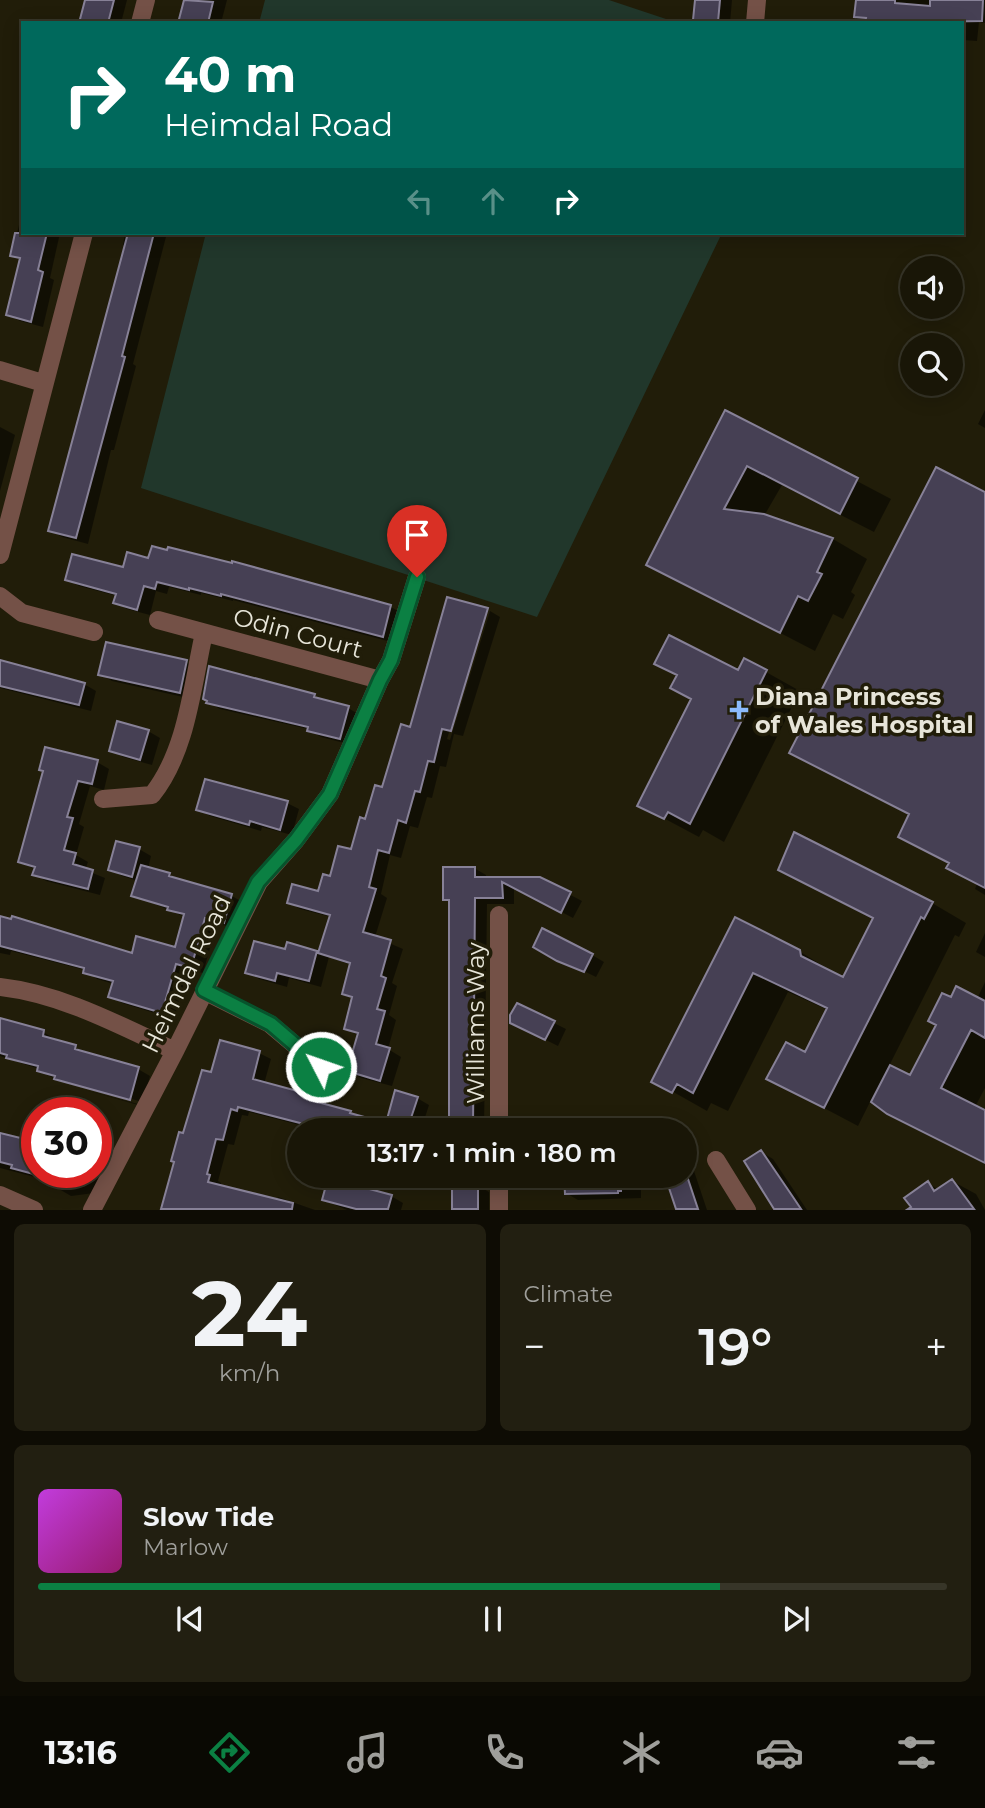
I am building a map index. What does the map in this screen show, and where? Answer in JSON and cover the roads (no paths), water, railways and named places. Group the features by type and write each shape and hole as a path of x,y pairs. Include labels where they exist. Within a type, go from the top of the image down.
{"street":[{"path":"141,21 146,0"},
{"path":"755,21 757,0"},
{"path":"0,555 82,235"},
{"path":"0,370 43,383"},
{"name":"Heimdal Road","path":"92,1209 175,1051 258,882 296,840 330,794 391,660 417,577"},
{"path":"0,596 22,612 94,632"},
{"name":"Odin Court","path":"158,620 380,680"},
{"name":"Odin Court","path":"103,799 152,795 165,778 180,747 204,633"},
{"name":"Williams Way","path":"499,915 499,1118"},
{"path":"0,987 52,998 98,1015 175,1051"},
{"path":"204,990 271,1024 321,1067"},
{"path":"716,1160 747,1209"},
{"path":"499,1188 499,1209"},
{"path":"0,1195 34,1209"}],"place":[{"name":"Diana Princess of Wales Hospital","path":"739,710"}]}
